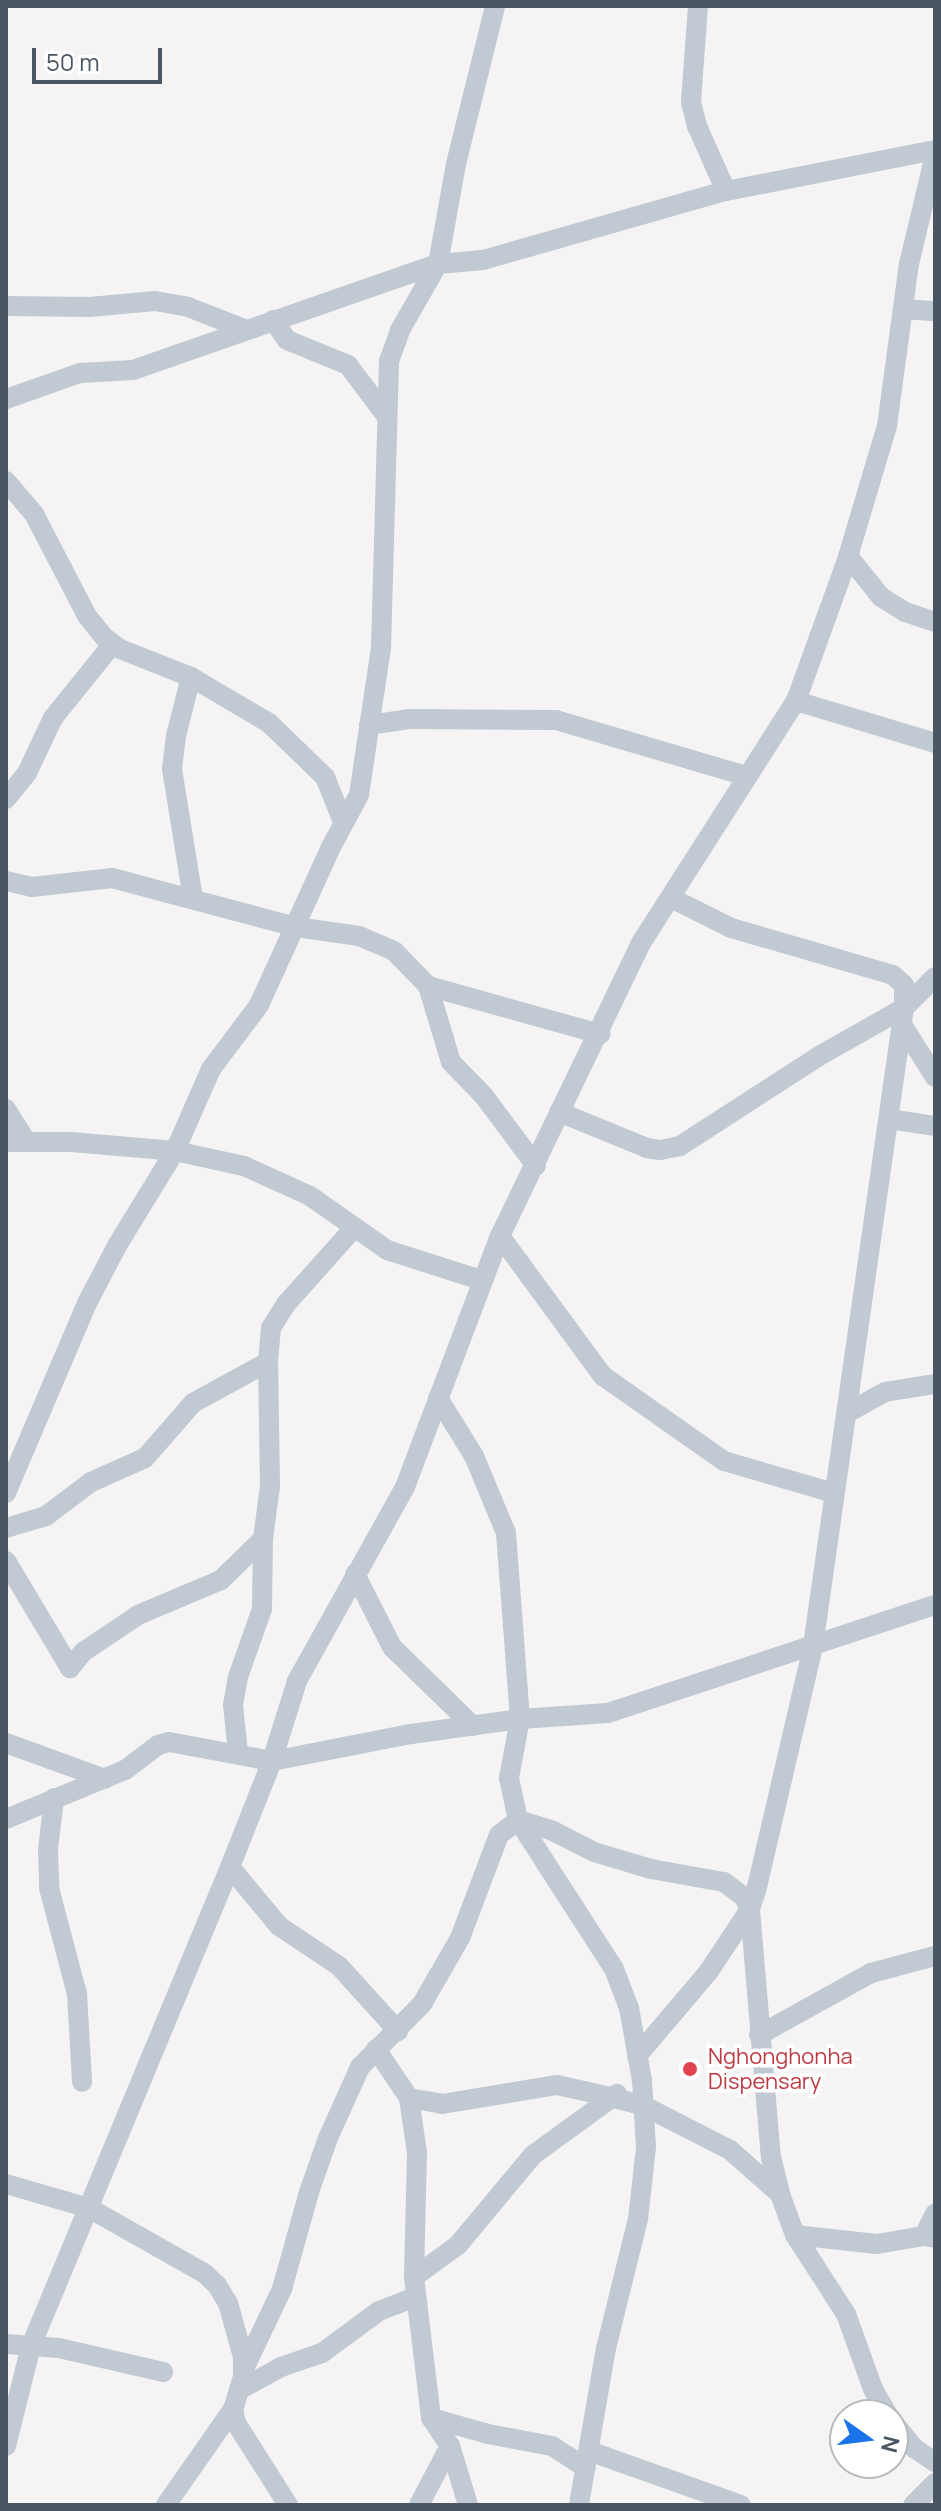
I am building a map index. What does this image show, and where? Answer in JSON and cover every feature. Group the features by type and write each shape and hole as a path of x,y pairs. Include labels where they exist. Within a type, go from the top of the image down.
{"street":[{"path":"6,1493 87,1303 118,1244 175,1151 203,1082 259,1005 343,822 359,795 381,648 388,490 385,414 394,346 438,264 456,164 495,6"},
{"path":"698,6 691,102 697,126 726,191"},
{"path":"6,399 80,373 133,370 438,264 483,260 726,191 935,153 903,309 887,426 848,556 796,701 641,943 600,1034 500,1236 405,1487 297,1681 272,1761 230,1867 31,2346 6,2446"},
{"path":"6,306 169,303 244,329"},
{"path":"903,309 935,311"},
{"path":"273,320 287,340 348,365 385,414"},
{"path":"6,481 34,514 87,616 112,645 191,677 283,733 325,777 343,822"},
{"path":"848,556 881,597 905,612 935,622"},
{"path":"6,799 27,773 53,718 112,645"},
{"path":"191,677 176,736 172,769 193,899"},
{"path":"796,701 935,743"},
{"path":"369,725 409,719 556,720 746,776"},
{"path":"6,881 32,887 101,877 296,927 359,936 382,946 403,958 428,986 451,1062 497,1113 536,1166"},
{"path":"671,898 731,928 893,975 904,985 903,1017 889,1119 813,1646 750,1909 771,2157 780,2194 795,2235 846,2314 879,2399"},
{"path":"559,1112 647,1148 660,1150 680,1146 819,1056 903,1017 935,977"},
{"path":"428,986 600,1034"},
{"path":"903,1017 935,1077"},
{"path":"6,1109 15,1141 175,1151 244,1166 310,1196 387,1250 481,1280"},
{"path":"889,1119 935,1126"},
{"path":"238,1753 233,1705 238,1677 262,1609 263,1539 270,1486 268,1362 271,1328 286,1304 353,1229"},
{"path":"500,1236 603,1376 724,1461 834,1493"},
{"path":"6,1528 46,1516 91,1482 145,1458 193,1403 268,1362"},
{"path":"847,1413 885,1392 935,1384"},
{"path":"438,1398 474,1456 504,1520 513,1597 520,1719 509,1778 518,1820 614,1969 629,2008 642,2080 646,2147 638,2219 606,2348 579,2505"},
{"path":"7,1566 35,1605 70,1668 83,1652 148,1609 221,1580 263,1539"},
{"path":"355,1574 392,1647 473,1726"},
{"path":"6,1819 139,1763 158,1745 169,1742 272,1761 411,1734 628,1708 935,1605"},
{"path":"6,1743 105,1779"},
{"path":"54,1798 48,1850 49,1888 79,2006 82,2082"},
{"path":"518,1820 553,1831 594,1852 651,1869 724,1882 744,1897 750,1909"},
{"path":"288,2505 236,2423 236,2400 244,2369 282,2289 328,2138 360,2067 422,2004 460,1938 499,1835 518,1820"},
{"path":"230,1867 279,1926 330,1959 398,2031"},
{"path":"637,2056 709,1971 750,1909"},
{"path":"759,2035 871,1973 935,1956"},
{"path":"376,2049 409,2098 417,2153 415,2287 431,2418 450,2446 468,2505"},
{"path":"166,2505 236,2400 281,2367 322,2353 415,2287 458,2245 533,2155 611,2097 642,2080"},
{"path":"409,2098 442,2104 557,2085 611,2097 644,2106 730,2150 780,2194"},
{"path":"6,2184 89,2208 204,2273 217,2285 228,2303 244,2369"},
{"path":"795,2235 886,2244 930,2237 935,2213"},
{"path":"6,2344 103,2356 163,2372"},
{"path":"431,2418 488,2434 552,2446 741,2505"},
{"path":"909,2442 934,2460"},
{"path":"419,2505 450,2446"},
{"path":"914,2505 935,2483"}],"place":[{"name":"Nghonghonha Dispensary","path":"690,2069"}]}
